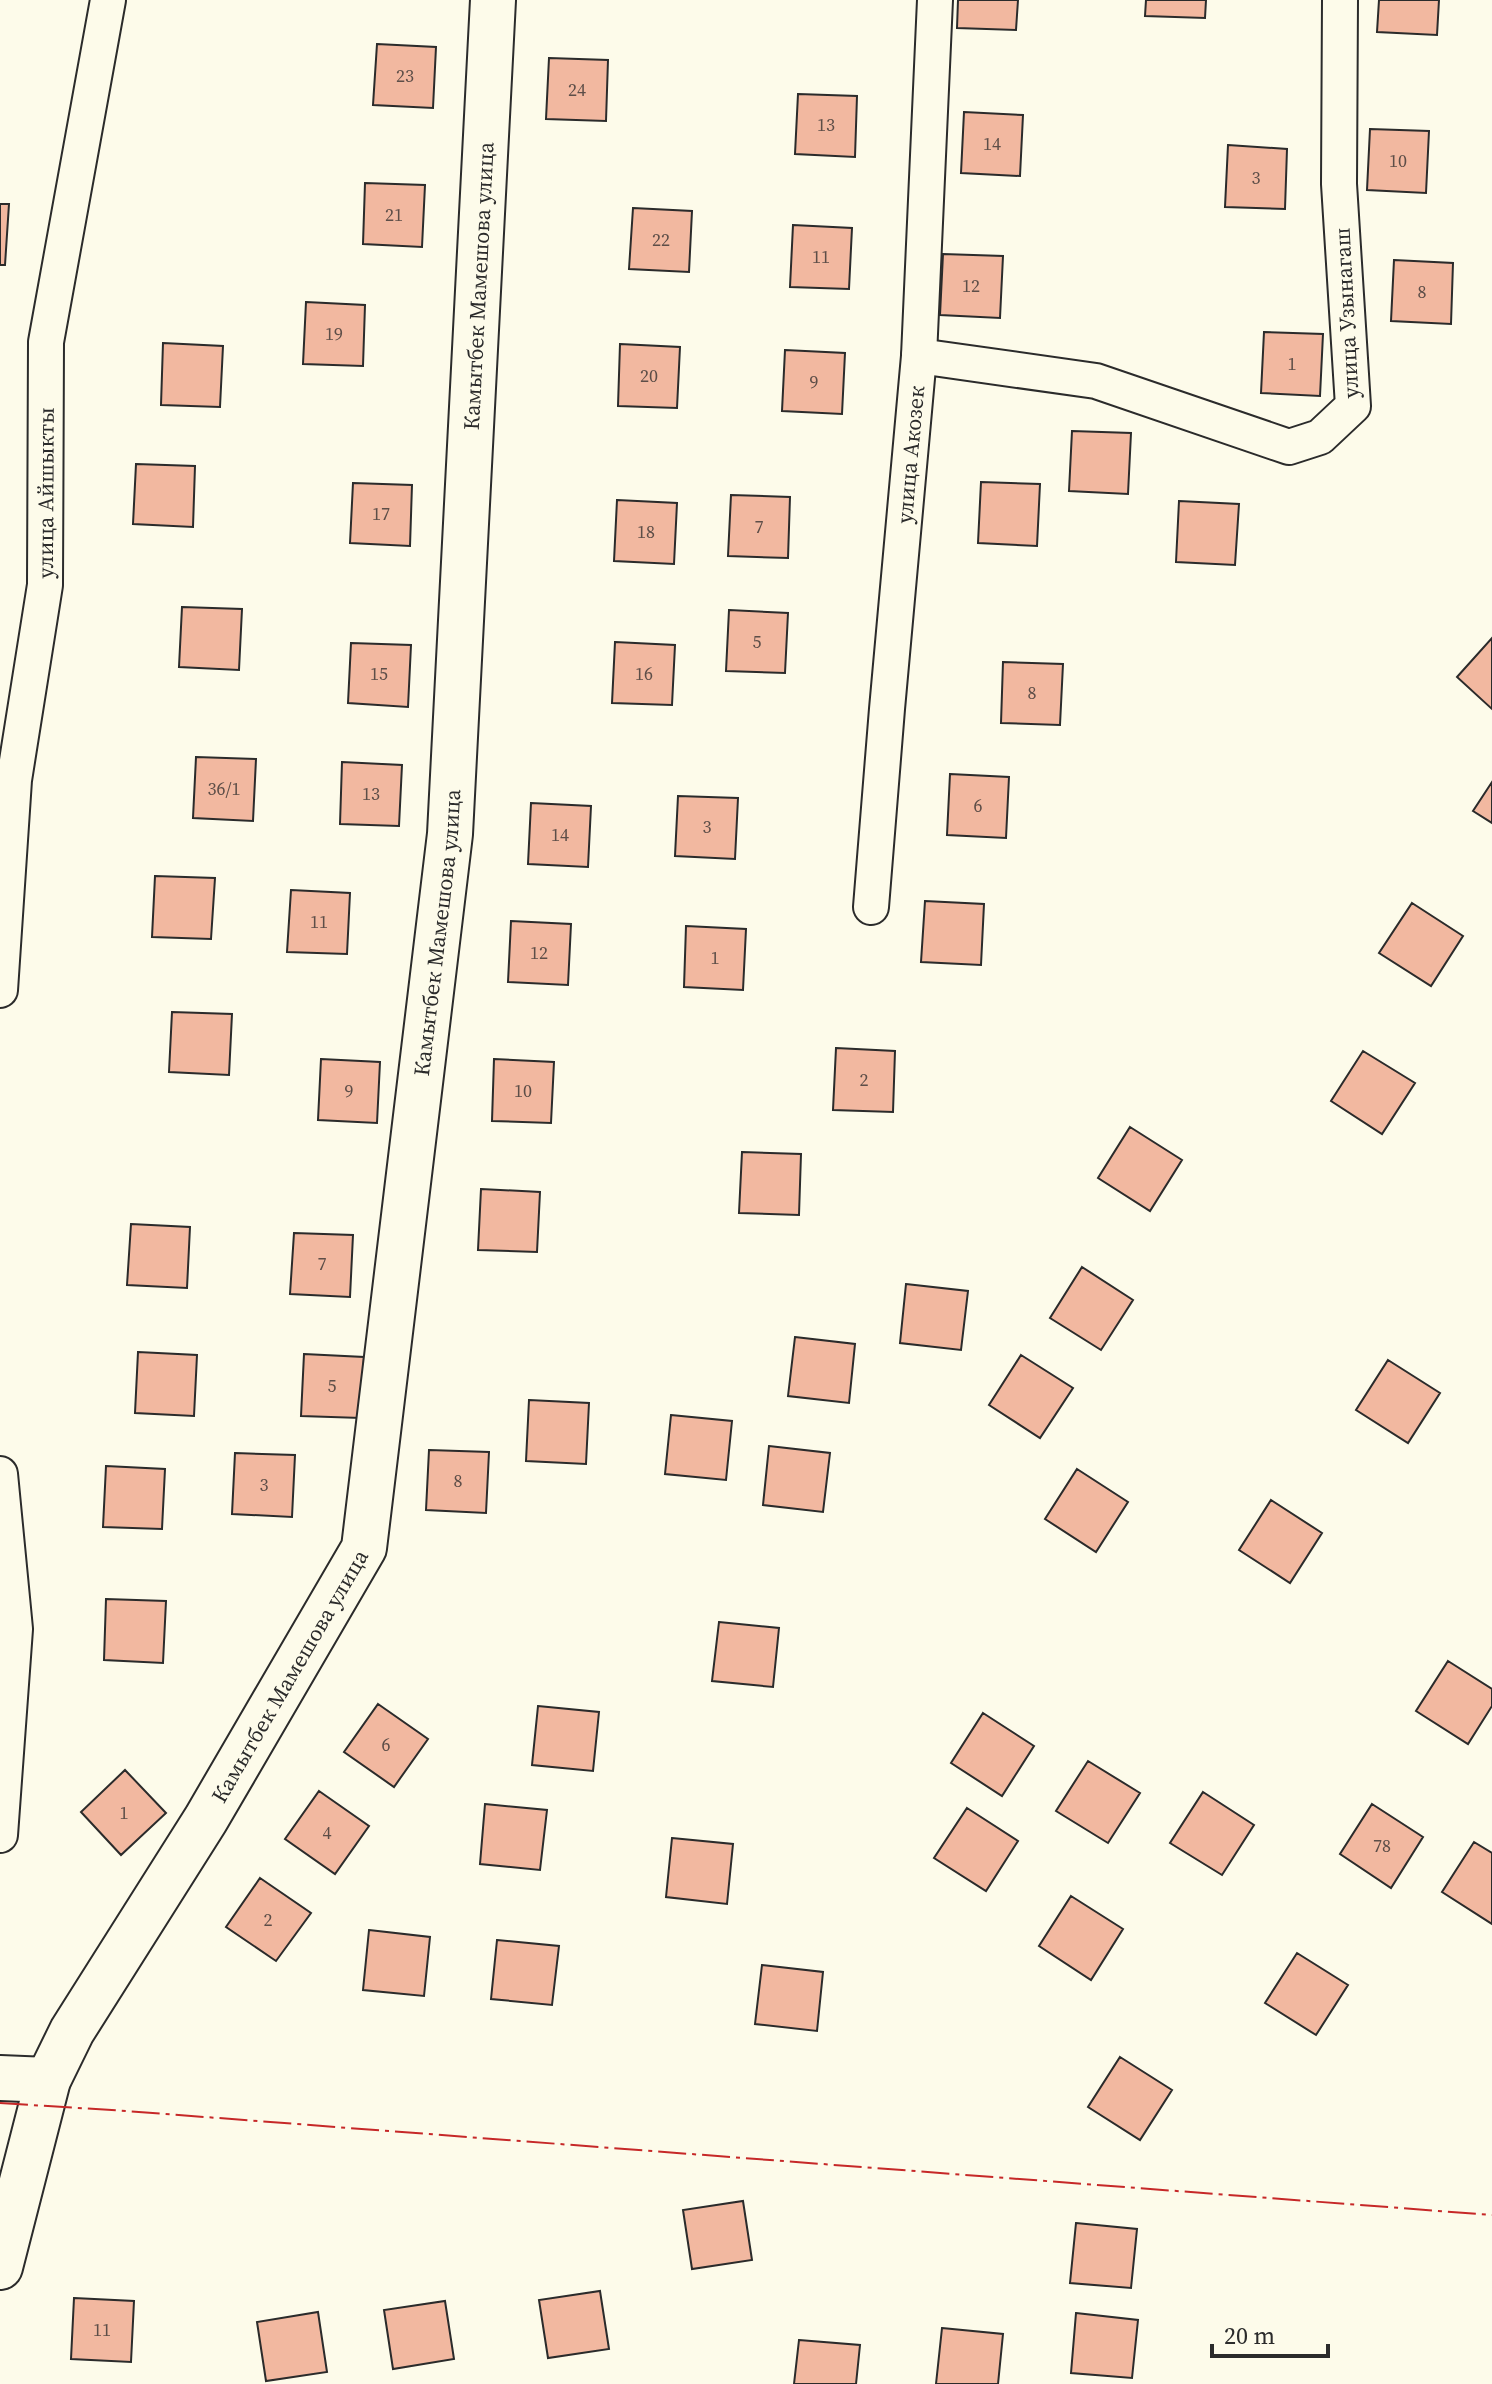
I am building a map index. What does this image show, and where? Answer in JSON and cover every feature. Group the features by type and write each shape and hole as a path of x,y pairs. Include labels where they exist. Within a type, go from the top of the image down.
{"street":[{"name":"улица Айшыкты","path":"0,990 14,780 45,585 46,342 108,0"},
{"name":"Камытбек Мамешова улица","path":"0,2267 48,2080 72,2031 206,1819 364,1548 450,834 493,0"},
{"name":"улица Акозек","path":"871,907 919,356 935,0"},
{"name":"улица Узынагаш","path":"919,356 1096,381 1289,447 1320,437 1353,406 1339,184 1340,0"},
{"path":"0,1474 15,1629 0,1835"},
{"path":"0,2078 48,2080"}],"building":[{"path":"958,0 1018,0 1016,30 957,28"},
{"path":"1146,0 1206,0 1205,18 1145,16"},
{"path":"1379,0 1439,0 1437,35 1377,32"},
{"path":"377,44 436,47 433,108 373,105"},
{"path":"549,58 608,60 606,121 546,119"},
{"path":"798,94 857,96 855,157 795,154"},
{"path":"964,112 1023,115 1020,176 961,173"},
{"path":"1370,129 1429,131 1426,193 1367,190"},
{"path":"1228,145 1287,149 1285,209 1225,207"},
{"path":"365,183 425,185 422,247 363,244"},
{"path":"0,204 9,204 5,265 0,265"},
{"path":"633,208 692,211 689,272 629,269"},
{"path":"793,225 852,228 849,289 790,287"},
{"path":"943,254 1003,256 1000,318 940,315"},
{"path":"1394,260 1453,263 1451,324 1391,321"},
{"path":"306,302 365,305 363,366 303,364"},
{"path":"1264,332 1323,334 1320,396 1261,393"},
{"path":"163,343 223,346 220,407 161,405"},
{"path":"620,344 680,347 677,408 618,406"},
{"path":"785,350 845,353 842,414 782,411"},
{"path":"1072,431 1131,433 1128,494 1069,491"},
{"path":"136,464 195,466 193,527 133,524"},
{"path":"981,482 1040,484 1037,546 978,543"},
{"path":"353,483 412,485 410,546 350,543"},
{"path":"731,495 790,497 788,558 728,556"},
{"path":"617,500 677,503 674,564 614,561"},
{"path":"1179,501 1239,504 1235,565 1176,562"},
{"path":"182,607 242,609 239,670 179,667"},
{"path":"729,610 788,613 785,673 726,671"},
{"path":"1492,638 1492,709 1457,677"},
{"path":"615,642 675,645 672,705 612,703"},
{"path":"351,643 411,645 408,707 348,703"},
{"path":"1003,662 1063,664 1060,725 1001,723"},
{"path":"196,757 256,759 253,821 193,818"},
{"path":"342,762 402,765 399,826 340,824"},
{"path":"950,774 1009,777 1006,838 947,835"},
{"path":"1492,782 1492,823 1473,811"},
{"path":"678,796 738,798 735,859 675,856"},
{"path":"531,803 591,806 588,867 528,864"},
{"path":"155,876 215,878 211,939 152,937"},
{"path":"291,890 350,893 347,954 287,952"},
{"path":"925,901 984,904 981,965 921,962"},
{"path":"1412,903 1463,936 1431,986 1379,953"},
{"path":"511,921 571,924 568,985 508,982"},
{"path":"686,926 746,929 743,990 684,987"},
{"path":"172,1012 232,1014 229,1075 169,1072"},
{"path":"836,1048 895,1051 893,1112 833,1110"},
{"path":"1363,1051 1415,1083 1382,1134 1331,1101"},
{"path":"321,1059 380,1062 377,1123 318,1120"},
{"path":"494,1059 554,1062 551,1123 492,1121"},
{"path":"1130,1127 1182,1160 1150,1211 1098,1178"},
{"path":"742,1152 801,1154 799,1215 739,1213"},
{"path":"481,1189 540,1192 537,1252 478,1250"},
{"path":"131,1224 190,1227 187,1288 127,1285"},
{"path":"294,1233 353,1235 350,1297 290,1294"},
{"path":"1082,1267 1133,1300 1101,1350 1050,1318"},
{"path":"906,1284 968,1291 961,1350 900,1343"},
{"path":"795,1337 855,1344 849,1403 788,1396"},
{"path":"138,1352 197,1355 194,1416 135,1413"},
{"path":"304,1354 364,1357 361,1418 301,1416"},
{"path":"1021,1355 1073,1388 1040,1438 989,1405"},
{"path":"1388,1360 1440,1393 1408,1443 1356,1410"},
{"path":"529,1400 589,1403 586,1464 526,1461"},
{"path":"671,1415 732,1421 726,1480 665,1474"},
{"path":"769,1446 830,1453 823,1512 763,1505"},
{"path":"429,1450 489,1452 486,1513 426,1510"},
{"path":"235,1453 295,1455 292,1517 232,1514"},
{"path":"106,1466 165,1469 162,1529 103,1527"},
{"path":"1077,1469 1128,1502 1096,1552 1045,1519"},
{"path":"1271,1500 1322,1533 1290,1583 1239,1550"},
{"path":"106,1599 166,1601 163,1663 104,1660"},
{"path":"719,1622 779,1628 773,1687 712,1681"},
{"path":"1448,1661 1492,1689 1492,1706 1468,1744 1416,1711"},
{"path":"378,1704 428,1739 394,1787 344,1752"},
{"path":"538,1706 599,1712 593,1771 532,1765"},
{"path":"983,1713 1034,1746 1002,1796 951,1763"},
{"path":"1088,1761 1140,1793 1108,1843 1056,1811"},
{"path":"125,1770 166,1813 121,1855 81,1812"},
{"path":"319,1791 369,1826 335,1874 285,1839"},
{"path":"1203,1792 1254,1825 1222,1875 1170,1843"},
{"path":"485,1804 547,1810 540,1870 480,1864"},
{"path":"1372,1804 1423,1837 1391,1888 1340,1854"},
{"path":"967,1808 1018,1841 986,1891 934,1858"},
{"path":"672,1838 733,1844 727,1904 666,1897"},
{"path":"1474,1842 1492,1853 1492,1924 1442,1892"},
{"path":"260,1878 311,1913 276,1961 226,1927"},
{"path":"1071,1896 1123,1929 1091,1980 1039,1946"},
{"path":"369,1930 430,1937 424,1996 363,1990"},
{"path":"497,1940 559,1946 552,2005 491,1999"},
{"path":"1297,1953 1348,1985 1316,2035 1265,2003"},
{"path":"762,1965 823,1972 817,2031 755,2024"},
{"path":"1120,2057 1172,2090 1140,2140 1088,2107"},
{"path":"743,2201 752,2260 692,2269 683,2210"},
{"path":"1076,2223 1137,2229 1131,2288 1070,2283"},
{"path":"600,2291 609,2349 548,2358 539,2300"},
{"path":"74,2298 134,2301 131,2362 71,2359"},
{"path":"445,2301 454,2359 393,2369 384,2310"},
{"path":"318,2312 327,2372 266,2381 257,2322"},
{"path":"1076,2313 1138,2320 1132,2378 1071,2373"},
{"path":"942,2328 1003,2334 998,2384 936,2384"},
{"path":"799,2340 860,2345 856,2384 794,2384"}],"power":[{"path":"0,2103 1492,2215"}]}
